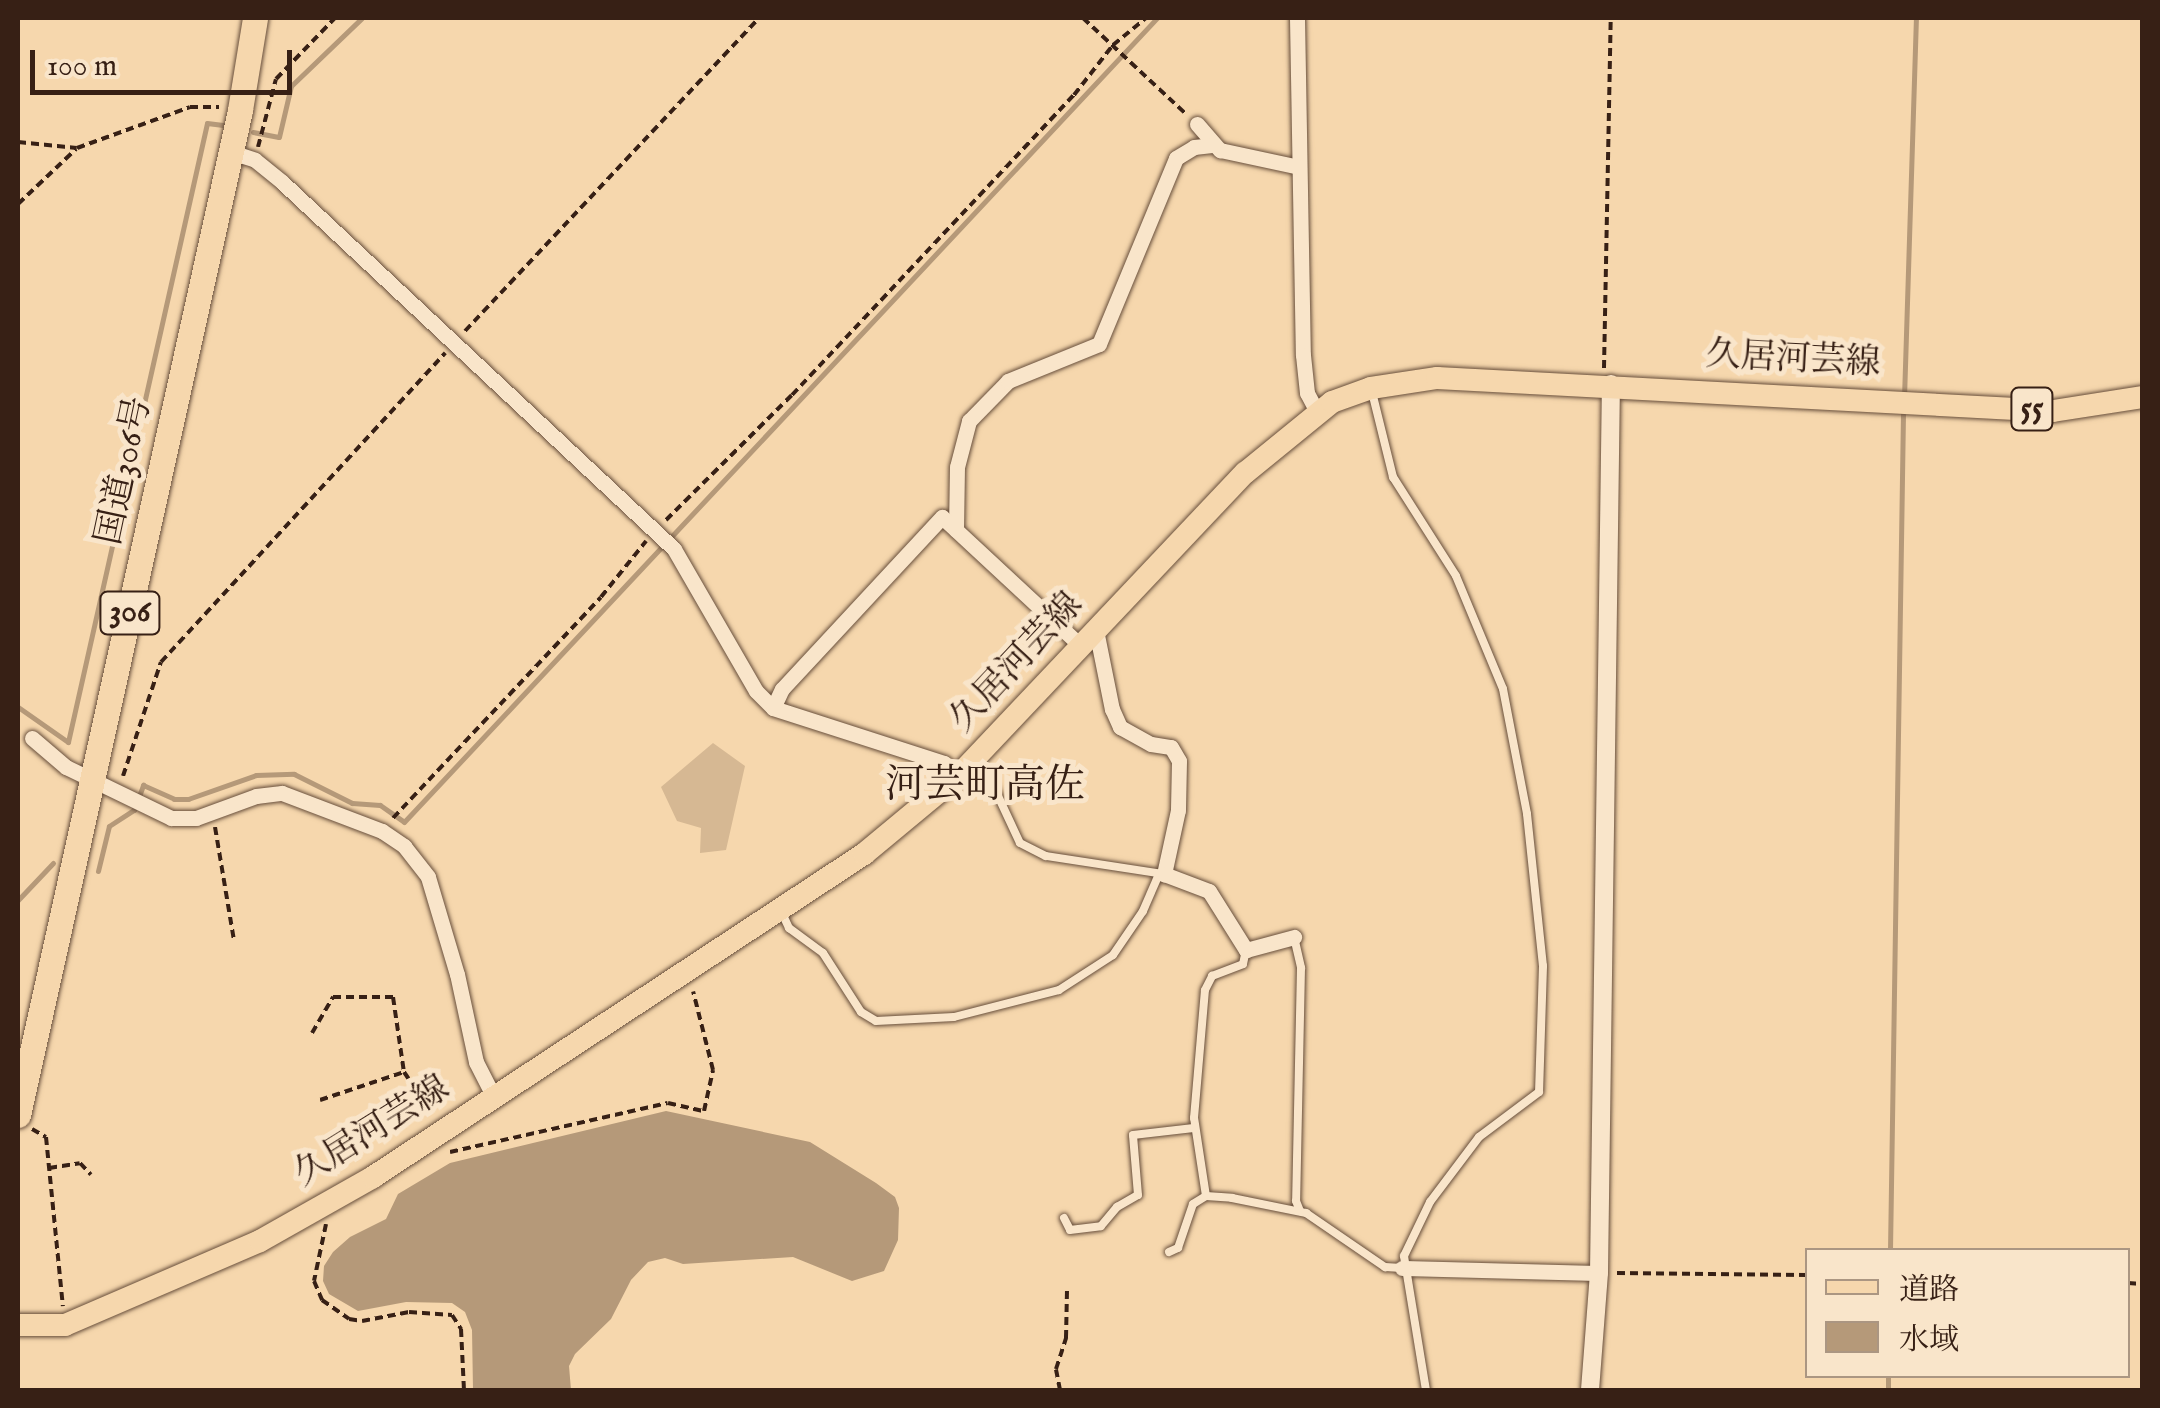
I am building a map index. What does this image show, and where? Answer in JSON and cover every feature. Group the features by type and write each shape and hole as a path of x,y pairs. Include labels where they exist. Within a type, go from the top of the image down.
{"highway":[{"name":"国道306号","path":"18,1115 231,152 256,18"}],"main road":[{"name":"久居河芸線","path":"18,1325 65,1325 260,1242 445,1129 864,854 959,774 1245,473 1317,412 1371,388 1436,378 2053,410 2100,407 2142,397"}],"street":[{"path":"1297,18 1303,355 1307,393 1317,412"},
{"path":"1196,124 1214,146"},
{"path":"956,530 957,467 969,421 1008,380 1099,344 1176,158 1194,147 1214,146 1299,167"},
{"path":"231,152 255,160 282,182 662,538 756,691 774,708 944,763 959,774"},
{"path":"1590,1390 1598,1273 1608,384"},
{"path":"774,708 782,689 942,517 1089,638 1120,727 1127,734 1171,747 1179,761 1178,810 1161,874 1209,891 1246,950 1294,936"},
{"path":"32,738 66,767 171,818 213,813 264,794 290,794 382,831 411,853 428,877 439,909 476,1062 494,1097"},
{"path":"1402,1268 1598,1273"}],"lane":[{"path":"1371,388 1394,478 1456,576 1502,689 1527,814 1543,966 1539,1092 1479,1138 1430,1202 1407,1248 1402,1268 1426,1390"},
{"path":"780,909 790,928 827,958 861,1012 876,1021 954,1017 1059,990 1114,954 1143,911 1161,874 1046,856 1020,843 992,783 959,774"},
{"path":"1294,936 1301,968 1296,1183 1300,1211"},
{"path":"1206,1196 1194,1128 1204,990 1212,976 1243,964 1246,950"},
{"path":"1064,1218 1070,1230 1101,1226 1117,1207 1138,1194 1133,1135 1194,1128"},
{"path":"1169,1252 1178,1248 1190,1208 1206,1196 1257,1201 1300,1211 1385,1266 1402,1268"}],"path":[{"path":"259,145 276,79 335,18"},
{"path":"117,795 161,662 759,18"},
{"path":"1084,18 1196,124"},
{"path":"388,823 601,597 662,538 715,476 1074,95 1113,45 1146,18"},
{"path":"1608,384 1611,18"},
{"path":"18,204 77,148 190,107 240,110"},
{"path":"18,142 77,148"},
{"path":"213,813 234,940"},
{"path":"435,1161 450,1152 668,1102 704,1111 713,1063 700,1008 682,973"},
{"path":"312,1033 334,997 388,995 398,1006 404,1072 445,1129"},
{"path":"320,1100 404,1072"},
{"path":"18,1126 46,1137 65,1325"},
{"path":"49,1168 80,1163 91,1175"},
{"path":"320,1207 326,1230 314,1281 322,1300 349,1319 409,1312 452,1315 461,1330 464,1390"},
{"path":"1598,1273 1805,1274"},
{"path":"1060,1390 1056,1369 1066,1338 1067,1290"}],"shaded area":[{"path":"713,743 745,766 726,850 700,853 701,828 677,821 661,787"}],"water":[{"path":"666,1111 810,1142 876,1183 895,1197 899,1208 898,1240 884,1271 852,1281 793,1257 683,1264 665,1258 648,1262 631,1280 611,1319 575,1354 569,1366 571,1390 473,1390 472,1330 465,1312 452,1303 406,1302 358,1311 329,1294 323,1281 324,1266 333,1252 350,1237 386,1219 398,1194 450,1163"}],"waterway":[{"path":"253,132 279,137 291,86 362,18"},
{"path":"98,871 109,826 134,810 143,785 174,799 188,799 256,775 294,774 352,803 380,805 404,822 1157,18"},
{"path":"1904,398 1916,18"},
{"path":"18,707 68,742 207,123 223,125"},
{"path":"1890,1248 1903,409"},
{"path":"18,900 53,863"},
{"path":"1888,1378 1888,1390"}],"district":[{"name":"河芸町高佐","path":"985,787"}]}
